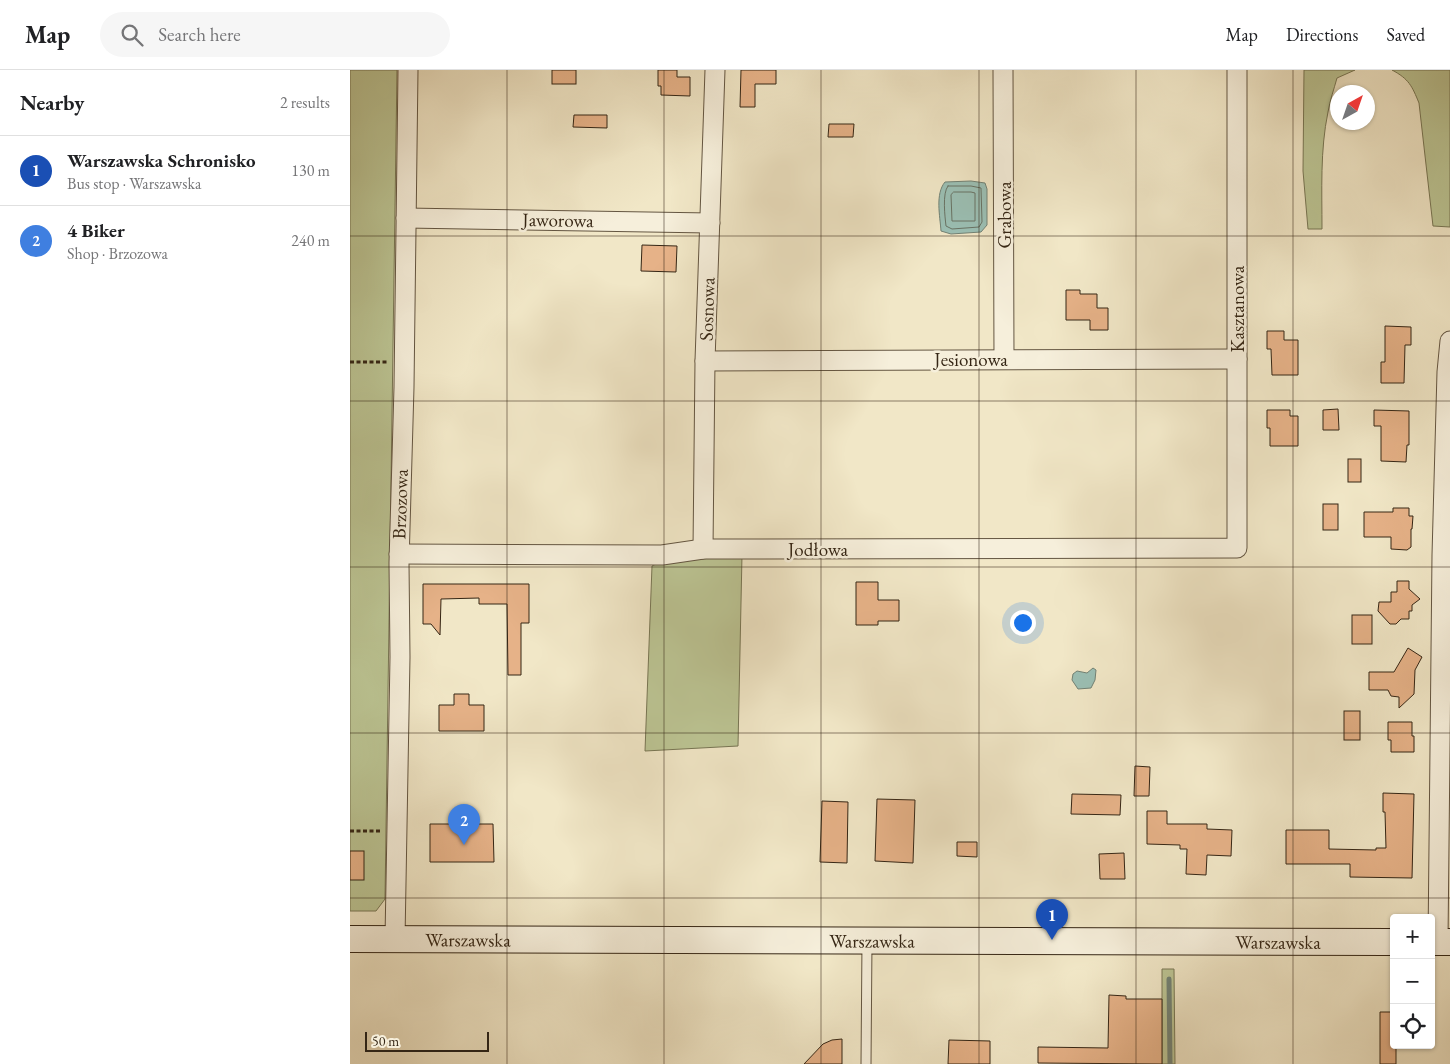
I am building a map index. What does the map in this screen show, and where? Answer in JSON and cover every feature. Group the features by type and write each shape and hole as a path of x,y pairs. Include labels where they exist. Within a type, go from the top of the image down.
{"main road":[{"name":"Warszawska","path":"350,938 1390,942"}],"street":[{"name":"Brzozowa","path":"395,939 400,657 399,554 404,386 408,70"},
{"name":"Sosnowa","path":"703,549 705,361 715,70"},
{"name":"Grabowa","path":"1003,70 1004,359"},
{"name":"Kasztanowa","path":"1236,70 1237,548"},
{"name":"Jaworowa","path":"406,218 710,223"},
{"path":"1440,942 1443,536 1447,372 1450,341"},
{"name":"Jesionowa","path":"705,361 1237,358"},
{"name":"Jodłowa","path":"399,554 662,555 703,549 1237,548"}],"lane":[{"path":"866,1064 867,940"}],"path":[{"path":"350,362 389,362"}],"green space":[{"path":"350,70 397,70 385,899 376,911 350,911"},
{"path":"1304,70 1355,70 1337,78 1335,85 1330,85 1330,104 1325,126 1323,156 1322,229 1308,229 1303,171"},
{"path":"1392,70 1450,70 1450,227 1433,226 1419,103 1409,84"},
{"path":"742,555 738,746 645,751 652,566 670,557"},
{"path":"1162,969 1174,969 1175,1064 1162,1064"}],"water":[{"path":"971,181 985,183 987,189 987,225 981,232 951,234 941,231 939,199 945,182"},
{"path":"1093,668 1096,670 1095,680 1091,688 1078,689 1072,680 1073,674 1077,671 1087,673"}],"building":[{"path":"552,70 576,70 576,84 552,84"},
{"path":"658,70 677,70 677,77 690,77 690,96 661,95 661,86 658,86"},
{"path":"741,70 776,70 776,84 755,84 755,107 740,107"},
{"path":"574,115 607,115 607,128 573,127"},
{"path":"829,124 854,124 853,137 828,137"},
{"path":"642,245 677,246 676,272 641,271"},
{"path":"1066,290 1080,290 1080,294 1097,294 1097,308 1108,308 1108,330 1090,330 1090,320 1066,320"},
{"path":"1385,326 1411,327 1411,345 1405,345 1404,383 1381,383 1381,362 1385,362"},
{"path":"1267,331 1284,331 1284,340 1298,340 1298,375 1272,375 1271,349 1267,349"},
{"path":"1338,409 1339,430 1323,430 1323,410"},
{"path":"1267,410 1290,410 1290,416 1298,416 1298,446 1270,446"},
{"path":"1374,410 1409,411 1409,445 1407,445 1406,462 1381,461 1381,426 1374,426"},
{"path":"1348,459 1361,459 1361,482 1348,482"},
{"path":"1323,504 1338,504 1338,530 1323,530"},
{"path":"1393,508 1409,508 1409,516 1413,516 1411,547 1407,550 1391,549 1391,537 1364,537 1364,512 1393,512"},
{"path":"1397,581 1409,581 1409,589 1420,599 1412,605 1412,611 1409,611 1409,619 1401,619 1396,624 1390,624 1378,611 1379,602 1391,602 1391,592 1397,592"},
{"path":"856,582 878,582 878,600 899,600 899,621 878,621 878,625 856,625"},
{"path":"423,584 529,584 529,623 521,623 521,675 508,675 507,604 479,604 479,598 441,599 440,635 431,624 423,624"},
{"path":"1352,615 1372,615 1372,644 1352,644"},
{"path":"1408,648 1422,657 1415,670 1414,694 1399,708 1399,697 1391,696 1388,690 1369,690 1369,672 1394,672"},
{"path":"454,694 469,694 469,705 484,705 484,731 439,731 439,705 454,705"},
{"path":"1344,711 1360,711 1360,740 1344,740"},
{"path":"1388,722 1412,722 1414,752 1391,752 1391,740 1388,740"},
{"path":"1135,766 1150,767 1149,796 1134,796"},
{"path":"1383,793 1414,794 1412,878 1350,877 1350,864 1286,864 1286,830 1329,830 1329,849 1376,850 1376,848 1386,848"},
{"path":"1072,794 1121,795 1120,815 1071,814"},
{"path":"877,799 915,800 913,863 875,861"},
{"path":"822,801 848,802 847,863 820,862"},
{"path":"1147,811 1167,811 1167,824 1207,824 1207,829 1232,830 1231,856 1207,855 1206,875 1186,874 1187,849 1180,849 1180,845 1147,844"},
{"path":"430,824 493,824 494,862 430,862"},
{"path":"957,842 977,842 977,857 957,856"},
{"path":"350,851 364,851 364,880 350,880"},
{"path":"1124,853 1125,879 1100,879 1099,854"},
{"path":"1109,995 1126,996 1126,999 1162,999 1162,1064 1038,1063 1038,1047 1108,1048"},
{"path":"1380,1012 1390,1012 1390,1049 1396,1049 1396,1064 1380,1064"},
{"path":"842,1039 842,1064 804,1064 823,1044 832,1040"},
{"path":"949,1040 990,1041 990,1064 948,1064"}],"waterway":[{"path":"1169,979 1170,1064"}],"place":[{"name":"4 Biker","path":"464,845"},
{"name":"Warszawska Schronisko","path":"1052,940"}]}
